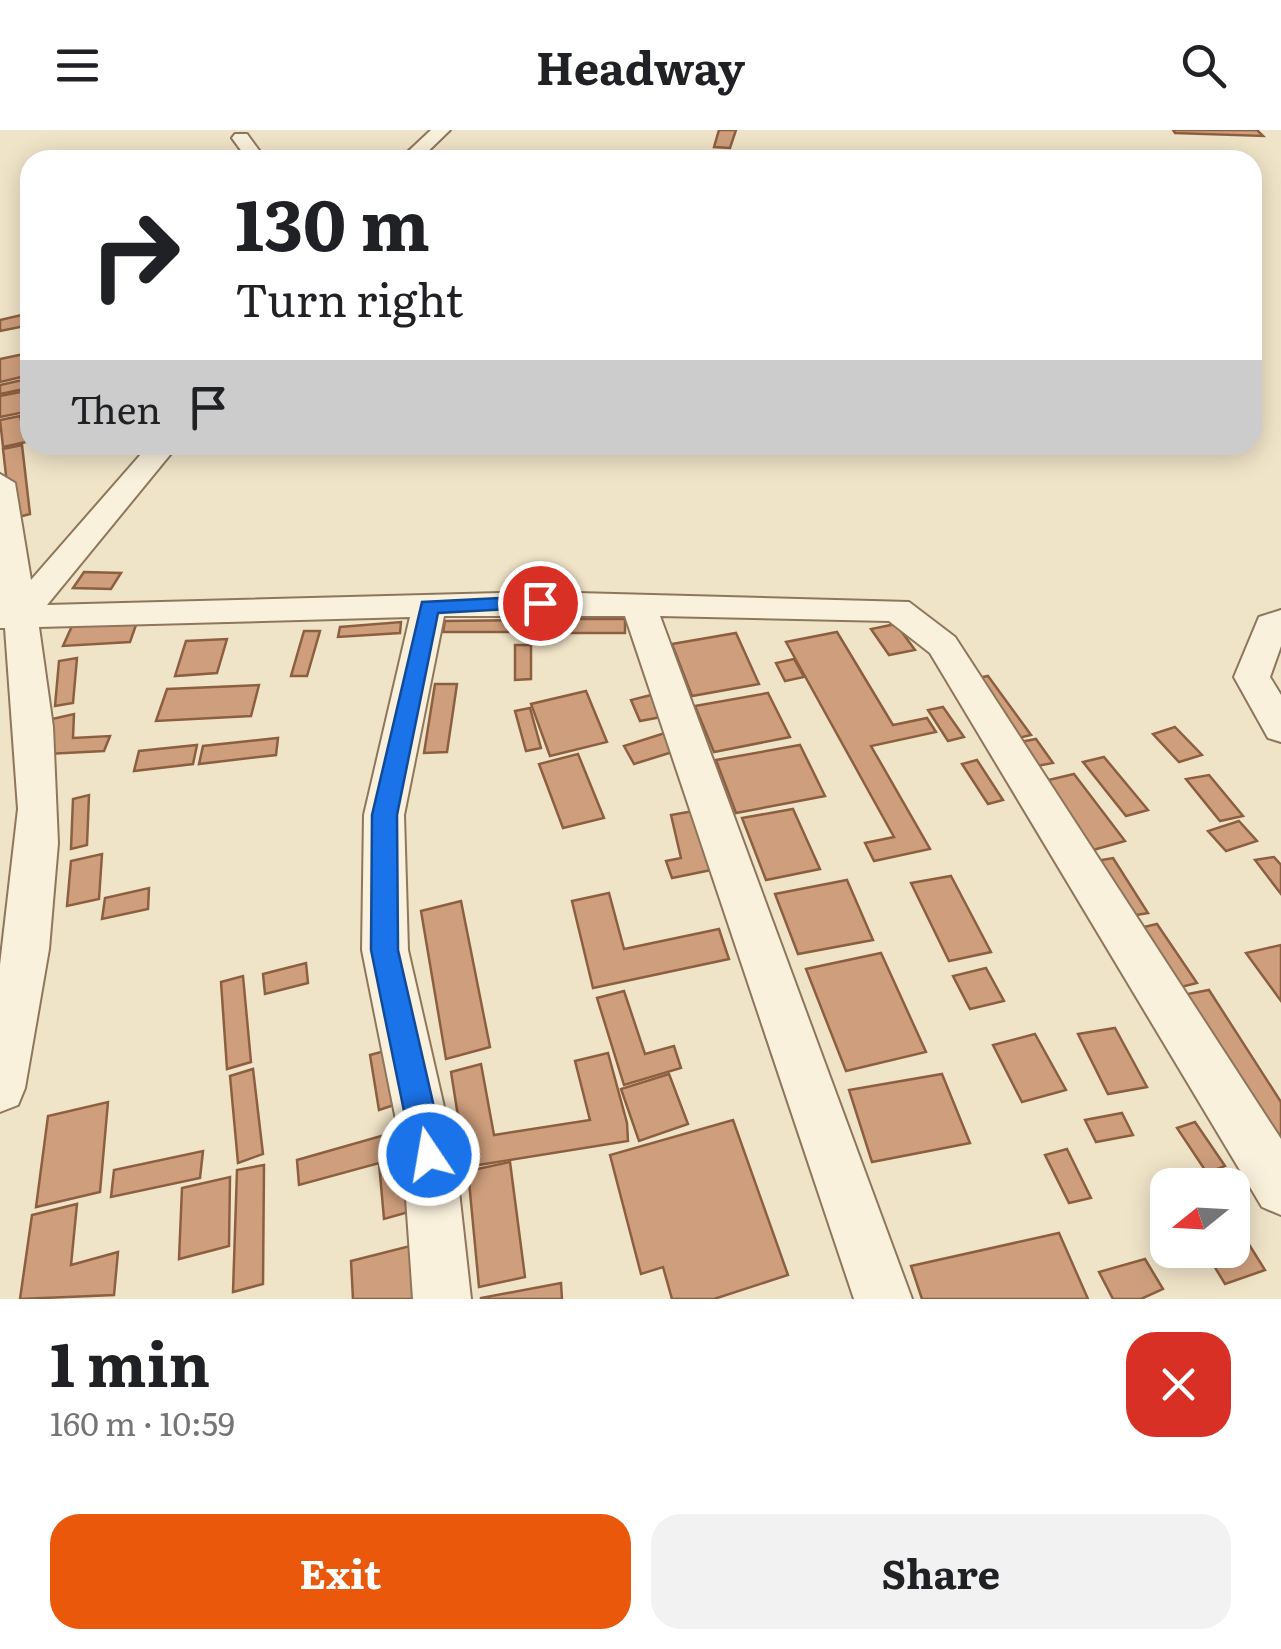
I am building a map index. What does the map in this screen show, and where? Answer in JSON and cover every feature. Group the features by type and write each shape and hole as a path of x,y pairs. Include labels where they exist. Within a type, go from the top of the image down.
{"street":[{"path":"241,138 249,150"},
{"path":"10,616 155,455"},
{"path":"0,483 10,616 38,810 23,969 0,1088"},
{"path":"10,616 638,603 897,610 943,645 1281,1188"},
{"path":"638,603 884,1299"},
{"path":"429,606 384,815 384,950 429,1155 442,1299"},
{"path":"1281,621 1271,624 1252,676 1281,728"}],"building":[{"path":"719,130 736,130 730,148 714,147"},
{"path":"1173,130 1257,130 1263,136 1175,133"},
{"path":"20,315 20,327 0,331 0,320"},
{"path":"20,355 20,377 0,382 0,359"},
{"path":"20,381 20,390 0,394 0,385"},
{"path":"20,392 20,413 0,417 0,396"},
{"path":"20,416 20,443 3,447 0,420"},
{"path":"20,445 30,514 11,519 3,449"},
{"path":"84,572 121,573 111,589 73,588"},
{"path":"566,619 625,619 625,633 565,633"},
{"path":"532,620 530,632 443,632 445,621"},
{"path":"137,622 130,642 63,646 72,626"},
{"path":"401,622 400,633 338,637 340,627"},
{"path":"896,624 915,650 889,655 871,629"},
{"path":"304,631 320,631 307,676 291,676"},
{"path":"837,632 893,725 927,718 936,732 871,746 930,849 874,861 865,843 894,837 786,642"},
{"path":"736,633 759,684 692,696 672,644"},
{"path":"227,639 217,673 175,676 186,641"},
{"path":"515,645 531,645 531,679 515,680"},
{"path":"77,658 73,703 55,706 59,661"},
{"path":"794,659 804,677 785,681 776,663"},
{"path":"988,676 1031,735 1009,740 967,680"},
{"path":"435,684 457,684 447,752 424,753"},
{"path":"259,685 251,716 156,721 167,689"},
{"path":"586,691 607,742 550,756 531,704"},
{"path":"768,693 790,737 714,752 695,706"},
{"path":"651,695 661,717 640,721 631,700"},
{"path":"943,707 964,737 948,741 928,710"},
{"path":"530,708 541,748 526,751 515,711"},
{"path":"74,714 73,738 110,736 104,751 47,754 52,719"},
{"path":"1175,727 1202,755 1179,762 1153,734"},
{"path":"668,732 679,750 634,764 624,746"},
{"path":"278,738 276,755 199,764 203,746"},
{"path":"1036,739 1053,763 1026,768 1010,744"},
{"path":"197,745 193,764 134,771 139,751"},
{"path":"800,745 825,796 736,813 716,760"},
{"path":"578,754 604,818 563,828 539,764"},
{"path":"1104,757 1148,810 1126,816 1083,762"},
{"path":"977,760 1003,800 988,804 962,764"},
{"path":"1074,774 1125,841 1086,852 1036,783"},
{"path":"1209,775 1243,816 1220,821 1186,779"},
{"path":"89,795 87,845 71,849 73,799"},
{"path":"793,809 820,869 766,880 742,818"},
{"path":"694,811 716,869 672,878 666,861 681,858 671,815"},
{"path":"1239,821 1257,841 1226,851 1208,831"},
{"path":"102,854 99,899 67,906 71,861"},
{"path":"1274,857 1281,865 1281,894 1255,860"},
{"path":"1113,858 1148,913 1125,917 1090,862"},
{"path":"951,876 991,952 949,961 911,883"},
{"path":"847,880 873,940 798,954 775,894"},
{"path":"149,888 148,909 102,919 105,898"},
{"path":"609,893 624,949 719,929 729,959 593,988 572,901"},
{"path":"461,901 490,1047 446,1059 421,911"},
{"path":"1157,924 1197,983 1173,989 1135,929"},
{"path":"1281,945 1281,1001 1246,953"},
{"path":"881,953 926,1052 846,1071 806,969"},
{"path":"306,963 308,983 265,994 263,974"},
{"path":"986,968 1004,1001 970,1009 953,976"},
{"path":"243,976 251,1062 227,1069 221,982"},
{"path":"1209,990 1281,1102 1281,1146 1177,996"},
{"path":"624,991 645,1054 674,1046 681,1068 624,1085 597,998"},
{"path":"1115,1028 1147,1087 1108,1094 1078,1034"},
{"path":"1035,1034 1066,1090 1022,1102 993,1045"},
{"path":"396,1048 406,1101 379,1110 370,1055"},
{"path":"608,1053 627,1123 628,1141 466,1167 451,1072 481,1064 494,1135 590,1120 575,1061"},
{"path":"253,1069 263,1154 238,1163 230,1076"},
{"path":"669,1074 688,1124 639,1141 621,1089"},
{"path":"942,1074 970,1143 872,1162 849,1090"},
{"path":"108,1102 100,1192 36,1207 48,1116"},
{"path":"1122,1113 1133,1135 1096,1142 1085,1120"},
{"path":"733,1120 788,1275 714,1299 672,1299 663,1267 641,1274 610,1155"},
{"path":"1195,1122 1225,1166 1204,1168 1177,1128"},
{"path":"402,1130 412,1211 384,1219 379,1163 299,1185 297,1160"},
{"path":"1067,1149 1091,1198 1069,1203 1045,1155"},
{"path":"203,1151 200,1178 111,1197 114,1170"},
{"path":"510,1162 525,1277 479,1287 468,1171"},
{"path":"264,1165 263,1284 233,1292 237,1170"},
{"path":"230,1177 229,1246 179,1259 182,1188"},
{"path":"77,1204 71,1265 118,1252 114,1295 20,1299 32,1215"},
{"path":"1059,1233 1088,1299 922,1299 911,1266"},
{"path":"414,1245 419,1299 353,1299 351,1261"},
{"path":"1250,1246 1265,1270 1225,1284 1215,1268 1250,1268"},
{"path":"1145,1259 1163,1289 1141,1299 1113,1299 1099,1272"},
{"path":"561,1283 562,1299 481,1299 481,1298"}],"route":[{"path":"429,1155 384,950 384,815 429,606 540,603"}]}
